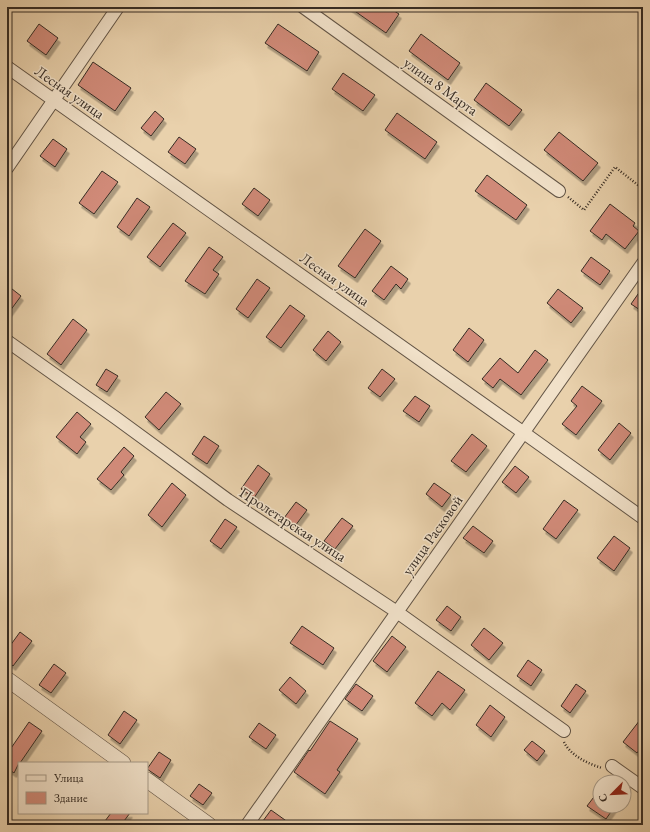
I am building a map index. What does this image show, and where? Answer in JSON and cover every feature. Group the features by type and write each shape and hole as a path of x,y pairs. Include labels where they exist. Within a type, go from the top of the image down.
{"street":[{"path":"7,168 118,7"},
{"name":"улица 8 Марта","path":"303,7 559,191"},
{"name":"Лесная улица","path":"7,67 643,518"},
{"name":"улица Расковой","path":"247,825 643,263"},
{"name":"Пролетарская улица","path":"7,341 228,500 397,612 564,731"},
{"path":"7,679 122,762"},
{"path":"612,766 643,788"},
{"path":"148,781 209,825"}],"path":[{"path":"559,191 584,210 615,167 643,189"},
{"path":"564,731 562,738 567,748 588,764 601,768 612,766"}],"building":[{"path":"349,7 388,7 399,14 386,33"},
{"path":"39,24 58,38 46,55 27,41"},
{"path":"278,24 319,52 307,71 265,43"},
{"path":"421,34 460,63 448,80 409,51"},
{"path":"93,62 131,88 115,111 78,85"},
{"path":"343,73 375,95 363,111 332,89"},
{"path":"486,83 522,110 509,126 474,100"},
{"path":"155,111 164,119 151,136 141,128"},
{"path":"397,113 437,142 425,159 385,130"},
{"path":"559,132 598,163 583,181 544,150"},
{"path":"179,137 196,149 185,164 168,152"},
{"path":"53,139 67,149 55,167 40,156"},
{"path":"102,171 118,182 94,214 79,203"},
{"path":"487,175 527,205 516,220 475,191"},
{"path":"254,188 270,200 258,216 242,204"},
{"path":"137,198 150,207 129,236 117,227"},
{"path":"610,204 635,223 633,226 639,231 625,249 606,234 602,240 590,231"},
{"path":"173,223 186,233 160,267 147,257"},
{"path":"365,229 381,241 355,278 338,266"},
{"path":"209,247 223,257 213,270 219,274 205,294 185,281"},
{"path":"591,257 610,271 600,285 581,271"},
{"path":"391,266 408,279 401,289 396,284 384,300 372,291"},
{"path":"257,279 270,288 248,318 236,309"},
{"path":"7,285 21,296 7,315"},
{"path":"643,287 643,312 631,304"},
{"path":"558,289 583,308 571,323 547,303"},
{"path":"290,305 305,316 281,348 266,337"},
{"path":"73,319 87,330 61,365 47,354"},
{"path":"469,328 484,340 468,362 453,350"},
{"path":"328,331 341,342 326,361 313,350"},
{"path":"535,350 548,360 521,395 500,379 493,388 482,379 500,358 518,373"},
{"path":"106,369 118,376 107,392 96,385"},
{"path":"382,369 395,379 380,397 368,388"},
{"path":"582,386 602,401 576,435 562,424 577,406 571,401"},
{"path":"166,392 181,404 159,430 145,417"},
{"path":"415,396 430,406 419,422 403,411"},
{"path":"77,412 91,424 80,437 86,442 77,454 56,437"},
{"path":"619,423 631,433 610,460 598,450"},
{"path":"472,434 487,446 466,472 451,461"},
{"path":"204,436 219,446 207,464 192,454"},
{"path":"124,447 134,456 121,472 124,475 111,490 97,479"},
{"path":"258,465 270,474 254,498 241,489"},
{"path":"515,466 529,477 516,493 502,482"},
{"path":"172,483 186,495 162,527 148,515"},
{"path":"434,483 451,495 442,507 426,494"},
{"path":"564,500 578,510 556,539 543,529"},
{"path":"296,502 307,510 295,526 284,518"},
{"path":"342,518 353,526 335,549 324,541"},
{"path":"225,519 237,527 221,549 210,541"},
{"path":"473,526 493,541 484,553 463,538"},
{"path":"614,536 630,548 614,571 597,558"},
{"path":"447,606 461,617 451,631 436,620"},
{"path":"302,626 334,648 323,665 290,643"},
{"path":"484,628 503,643 489,660 471,645"},
{"path":"20,632 32,641 13,666 7,661 7,650"},
{"path":"392,636 406,647 387,672 373,661"},
{"path":"528,660 542,670 531,686 517,676"},
{"path":"54,664 66,673 51,693 39,685"},
{"path":"438,671 465,690 450,710 442,703 432,716 415,703"},
{"path":"290,677 306,691 296,704 279,690"},
{"path":"356,684 373,696 362,711 345,699"},
{"path":"576,684 586,691 570,713 561,706"},
{"path":"490,705 505,717 491,737 476,725"},
{"path":"124,711 137,720 120,744 108,735"},
{"path":"643,716 643,745 637,753 623,742"},
{"path":"330,721 358,739 337,770 340,772 325,794 294,772"},
{"path":"29,722 42,731 21,762 18,762 14,773 7,768 7,754"},
{"path":"259,723 276,735 266,749 249,737"},
{"path":"532,741 545,751 537,761 524,750"},
{"path":"159,752 171,760 160,778 148,770"},
{"path":"199,784 212,793 203,805 190,796"},
{"path":"592,799 592,809 587,806"},
{"path":"271,810 292,825 260,825"},
{"path":"110,814 129,814 121,825 102,825"},
{"path":"599,814 609,814 606,819"}]}
